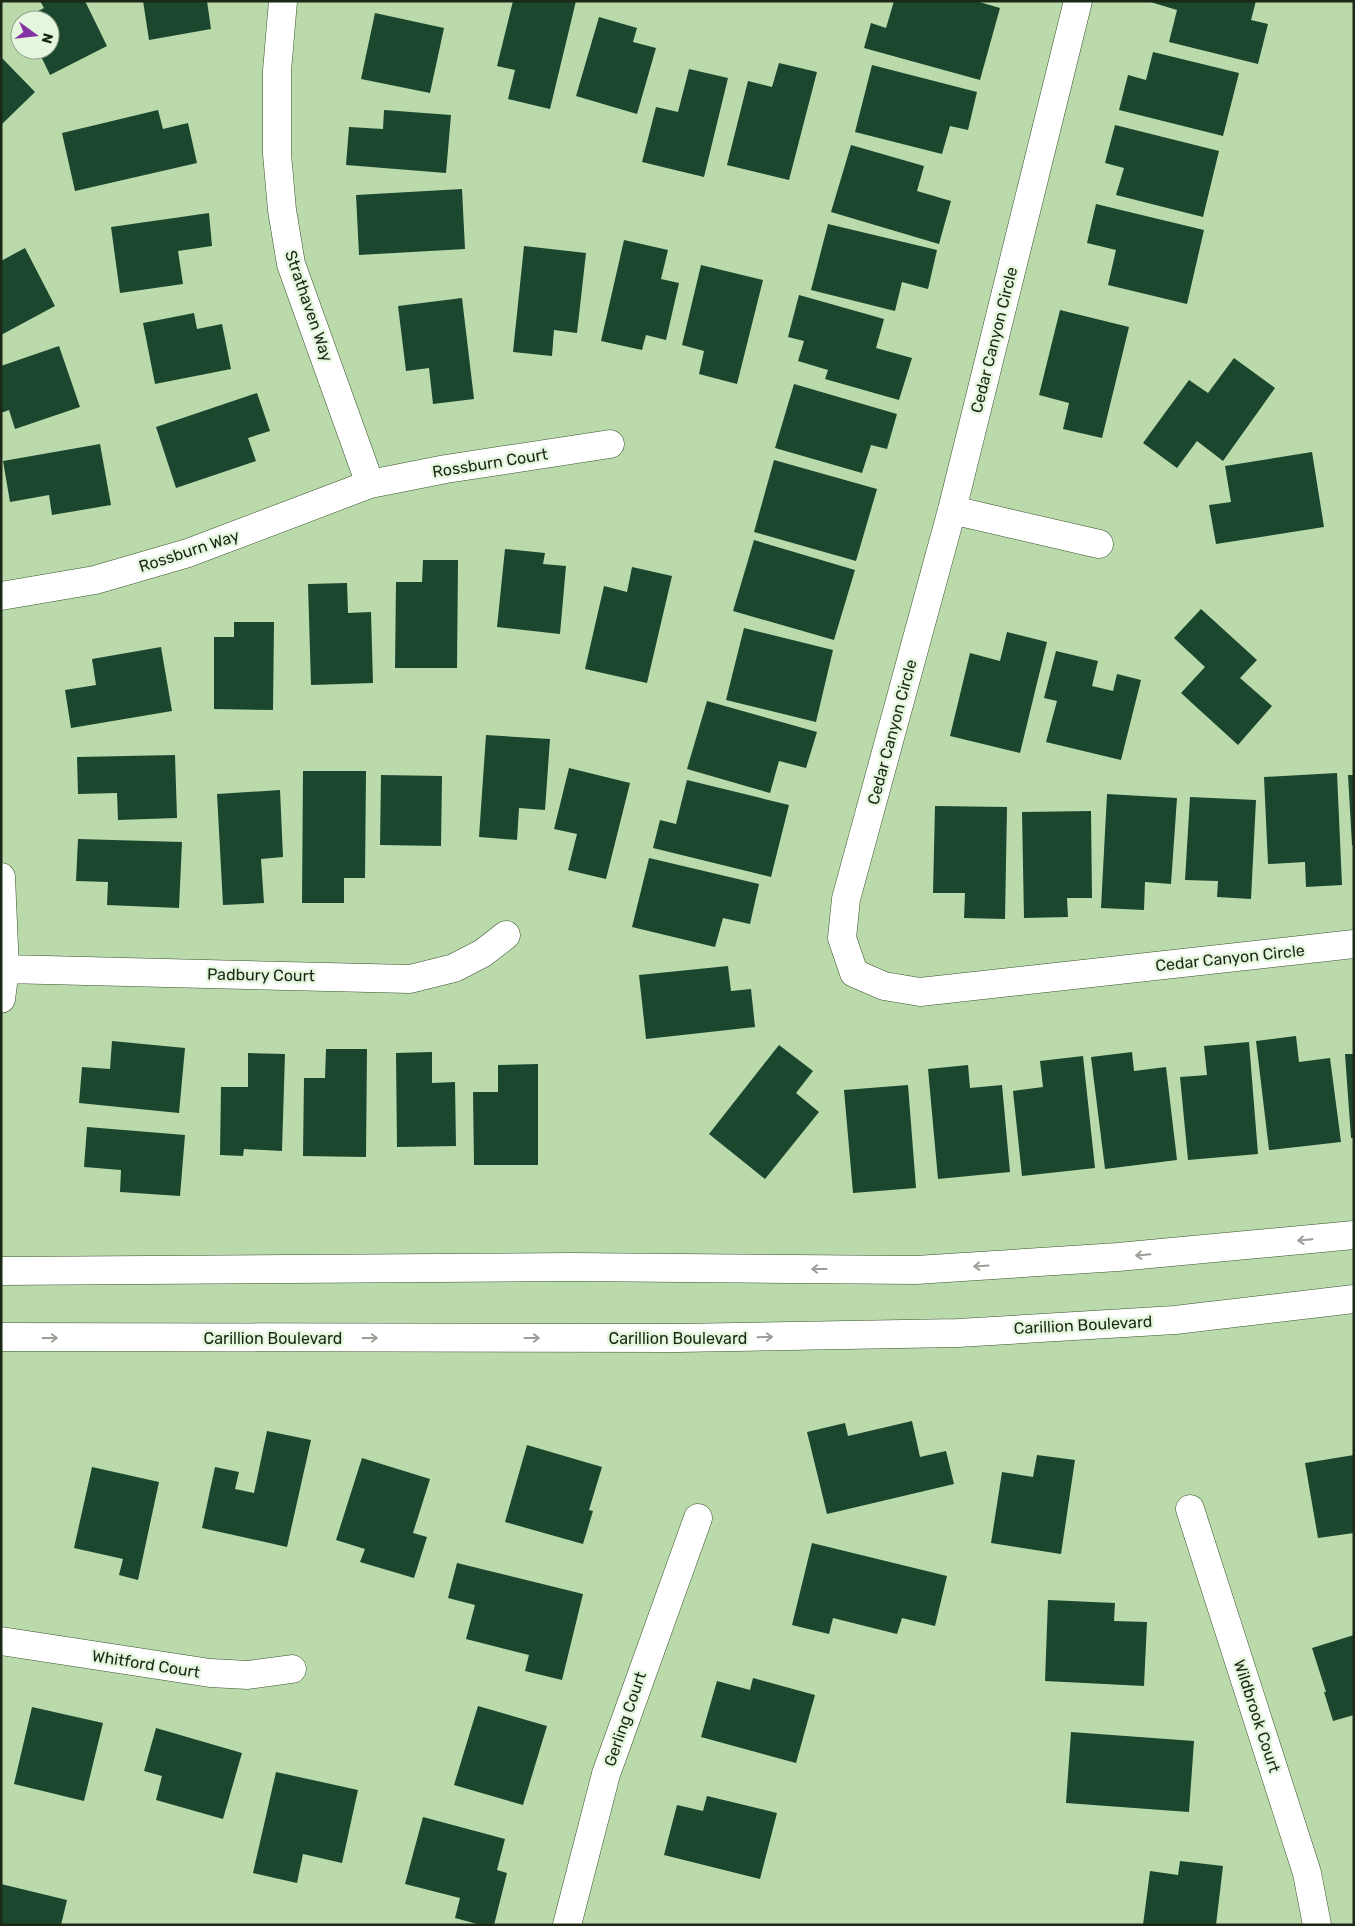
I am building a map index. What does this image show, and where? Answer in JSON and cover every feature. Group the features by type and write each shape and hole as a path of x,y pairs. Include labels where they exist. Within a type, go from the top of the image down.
{"street":[{"name":"Strathaven Way","path":"283,1 277,71 277,154 282,210 291,264 370,484"},
{"name":"Cedar Canyon Circle","path":"1078,1 952,510 846,899 842,938 854,973 884,986 920,992 1354,944"},
{"name":"Rossburn Court","path":"370,484 446,469 610,444"},
{"name":"Rossburn Way","path":"1,596 95,580 188,553 370,484"},
{"path":"952,510 1099,544"},
{"path":"1,877 5,969 1,999"},
{"name":"Padbury Court","path":"5,969 410,978 454,968 482,953 506,935"},
{"path":"1,1271 570,1267 916,1270 1118,1257 1354,1235"},
{"name":"Carillion Boulevard","path":"1,1337 678,1338 958,1333 1175,1320 1354,1299"},
{"name":"Wildbrook Court","path":"1190,1509 1308,1873 1317,1925"},
{"name":"Gerling Court","path":"567,1925 606,1774 698,1518"},
{"name":"Whitford Court","path":"1,1641 210,1673 248,1675 292,1669"}],"building":[{"path":"40,1 85,1 107,46 50,75 43,60 60,60 60,10 40,10 44,8"},
{"path":"143,1 207,1 211,29 149,40"},
{"path":"513,1 576,1 550,109 508,99 515,70 497,66"},
{"path":"894,1 976,1 1000,8 980,80 864,48 871,23 886,28"},
{"path":"1147,1 1256,1 1251,20 1268,24 1258,64 1169,42 1177,10"},
{"path":"375,13 444,28 430,93 361,79"},
{"path":"599,17 637,28 633,42 656,48 637,114 576,96"},
{"path":"1153,52 1239,73 1223,136 1119,110 1128,75 1146,80"},
{"path":"1,57 35,92 1,125"},
{"path":"779,63 817,72 789,180 727,165 748,81 772,87"},
{"path":"872,65 977,92 968,130 950,126 942,154 855,132"},
{"path":"689,69 728,78 704,177 642,162 656,107 678,112"},
{"path":"158,110 163,129 188,123 197,163 75,191 62,133"},
{"path":"384,110 451,115 446,173 346,165 349,127 383,129"},
{"path":"1115,125 1219,151 1203,217 1116,195 1124,168 1105,163"},
{"path":"851,145 924,166 917,191 951,201 939,244 831,212"},
{"path":"462,189 465,249 359,255 356,195"},
{"path":"1096,204 1204,230 1187,304 1108,285 1116,250 1087,243"},
{"path":"209,213 212,246 178,251 183,284 120,293 111,227"},
{"path":"828,224 937,250 928,289 902,282 895,311 811,290"},
{"path":"624,240 668,250 661,279 679,283 666,340 646,335 642,350 601,341"},
{"path":"524,246 586,253 577,333 554,330 552,356 513,352"},
{"path":"25,248 55,306 1,335 1,261"},
{"path":"701,265 763,280 737,384 699,374 704,351 682,345"},
{"path":"799,295 884,319 876,348 912,358 899,400 825,379 828,370 798,361 804,341 788,337"},
{"path":"462,298 474,399 433,404 429,368 406,371 398,306"},
{"path":"1060,310 1129,327 1102,438 1063,429 1069,403 1039,395"},
{"path":"194,313 197,329 222,324 231,369 155,384 143,323"},
{"path":"59,346 80,407 15,429 9,410 1,413 1,366"},
{"path":"1234,358 1275,388 1223,461 1197,441 1177,468 1143,443 1189,380 1208,393"},
{"path":"794,384 897,414 887,449 871,445 862,473 775,448"},
{"path":"257,393 270,431 248,438 256,461 176,488 156,427"},
{"path":"100,444 111,505 52,515 49,495 10,502 3,461"},
{"path":"1312,452 1324,527 1216,544 1209,505 1231,502 1225,466"},
{"path":"774,460 877,489 856,561 754,532"},
{"path":"754,540 855,570 834,640 733,611"},
{"path":"505,549 545,553 543,564 566,566 560,634 497,627"},
{"path":"423,560 458,560 457,668 395,668 396,582 422,582"},
{"path":"632,567 672,576 647,683 585,669 604,586 627,592"},
{"path":"347,583 348,613 371,612 373,683 311,685 308,584"},
{"path":"1201,609 1257,660 1240,678 1272,706 1238,745 1181,693 1205,667 1174,638"},
{"path":"234,622 274,622 273,710 214,709 214,637 234,637"},
{"path":"744,628 833,650 816,722 726,700"},
{"path":"1007,632 1047,642 1020,753 950,736 970,653 1000,661"},
{"path":"161,647 172,711 71,728 65,690 96,685 92,659"},
{"path":"1056,651 1098,661 1092,686 1113,691 1117,674 1141,680 1121,760 1046,742 1057,701 1044,698"},
{"path":"707,701 817,732 806,768 779,761 770,793 687,769"},
{"path":"486,735 550,739 545,810 519,808 517,840 479,837"},
{"path":"175,755 177,818 118,820 117,793 78,794 77,757"},
{"path":"569,768 630,783 606,879 568,870 577,834 554,829"},
{"path":"303,771 366,771 365,878 344,878 344,903 302,903"},
{"path":"1337,773 1342,885 1306,887 1305,862 1268,864 1264,777"},
{"path":"381,775 442,776 441,846 380,845"},
{"path":"1348,775 1354,775 1354,845 1352,845"},
{"path":"687,780 789,805 771,877 653,848 660,820 676,824"},
{"path":"280,790 283,857 261,859 264,903 223,905 217,794"},
{"path":"1107,794 1177,798 1171,884 1145,882 1144,910 1101,908"},
{"path":"1190,797 1256,800 1251,899 1217,897 1218,881 1185,880"},
{"path":"935,806 1007,807 1005,919 964,918 965,893 933,893"},
{"path":"1091,811 1092,898 1067,898 1068,917 1024,918 1022,812"},
{"path":"78,839 182,842 179,908 107,905 108,882 76,881"},
{"path":"649,858 759,884 750,924 723,918 715,947 632,927"},
{"path":"728,966 731,991 751,989 755,1027 646,1039 639,975"},
{"path":"1296,1036 1299,1062 1330,1058 1341,1142 1269,1150 1256,1041"},
{"path":"112,1041 185,1048 179,1113 79,1103 82,1067 110,1069"},
{"path":"1249,1042 1258,1154 1188,1160 1180,1077 1207,1075 1204,1046"},
{"path":"779,1045 813,1071 796,1093 819,1112 765,1179 709,1134"},
{"path":"326,1049 367,1049 366,1157 303,1156 304,1078 325,1078"},
{"path":"432,1052 432,1083 455,1082 456,1146 397,1147 396,1053"},
{"path":"1132,1052 1134,1071 1166,1067 1177,1160 1105,1169 1091,1057"},
{"path":"248,1053 285,1054 282,1151 244,1149 243,1156 220,1155 221,1087 248,1087"},
{"path":"1345,1054 1354,1054 1354,1138 1351,1138"},
{"path":"1083,1056 1095,1168 1022,1176 1013,1091 1043,1087 1040,1061"},
{"path":"538,1064 538,1165 474,1165 473,1092 498,1092 498,1065"},
{"path":"968,1065 970,1088 1002,1085 1010,1172 938,1179 928,1069"},
{"path":"908,1085 916,1188 853,1193 844,1090"},
{"path":"87,1127 185,1135 180,1196 120,1192 121,1170 84,1167"},
{"path":"912,1421 920,1457 946,1451 954,1484 827,1514 807,1432 845,1423 848,1436"},
{"path":"267,1431 311,1440 287,1547 202,1528 215,1467 239,1472 235,1489 254,1493"},
{"path":"527,1445 602,1467 589,1510 593,1511 583,1544 505,1522"},
{"path":"1037,1455 1075,1460 1061,1554 991,1543 1002,1472 1033,1477"},
{"path":"1354,1455 1354,1533 1318,1538 1305,1463"},
{"path":"362,1458 430,1479 413,1533 427,1537 414,1578 360,1562 365,1549 336,1540"},
{"path":"92,1467 159,1482 138,1580 119,1575 123,1559 74,1548"},
{"path":"812,1543 947,1576 935,1626 902,1618 897,1634 833,1618 829,1634 792,1625"},
{"path":"457,1563 583,1594 562,1680 525,1671 529,1655 466,1639 475,1605 448,1598"},
{"path":"1048,1600 1115,1603 1114,1621 1147,1622 1144,1686 1045,1681"},
{"path":"1354,1635 1354,1715 1333,1721 1312,1648"},
{"path":"753,1678 815,1695 796,1763 701,1737 717,1681 750,1690"},
{"path":"478,1706 547,1726 523,1805 454,1785"},
{"path":"32,1707 103,1723 84,1801 14,1784"},
{"path":"156,1728 242,1753 223,1819 156,1800 162,1776 144,1771"},
{"path":"1071,1732 1194,1741 1189,1812 1066,1803"},
{"path":"276,1772 358,1790 342,1863 303,1854 297,1883 253,1873"},
{"path":"707,1796 777,1813 760,1879 664,1855 677,1805 703,1811"},
{"path":"423,1817 505,1839 497,1870 507,1873 494,1925 481,1925 455,1918 460,1898 405,1884"},
{"path":"1180,1861 1223,1866 1216,1925 1143,1925 1150,1871 1178,1875"},
{"path":"1,1884 67,1900 61,1925 1,1925"}]}
